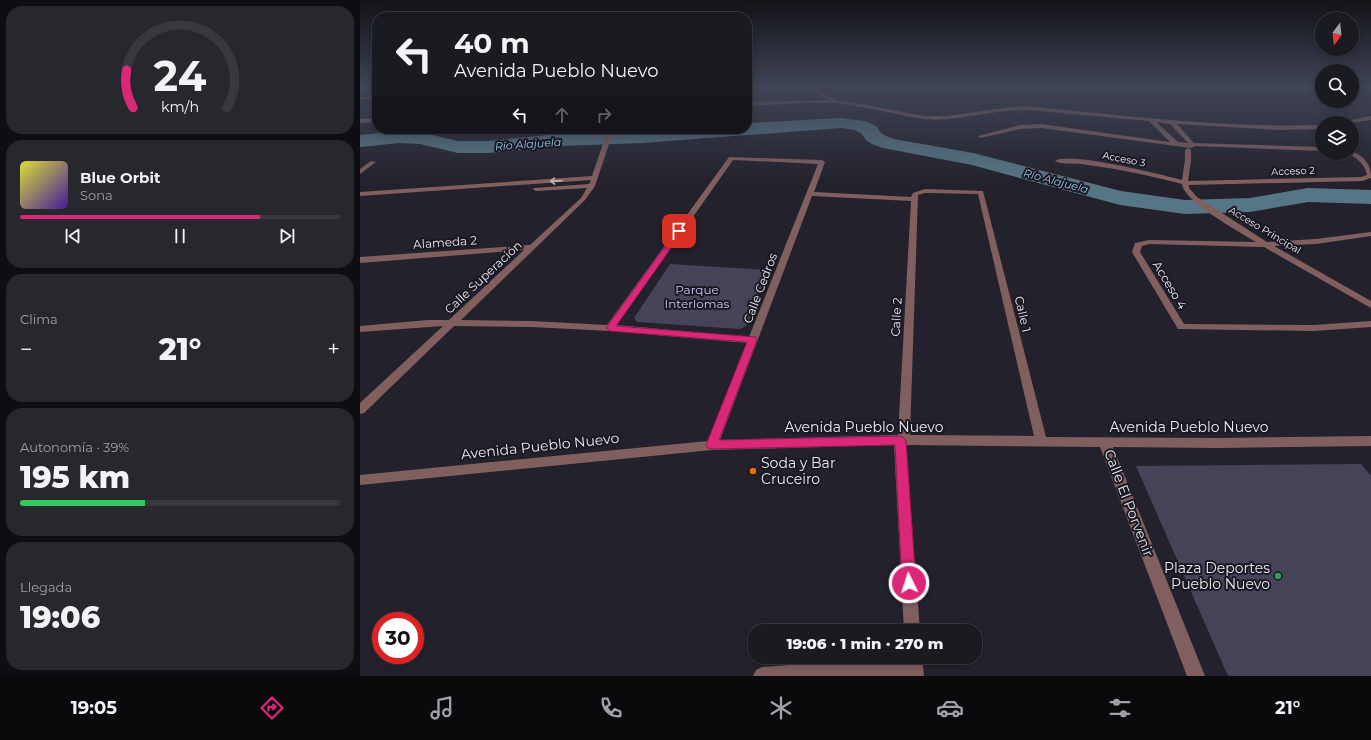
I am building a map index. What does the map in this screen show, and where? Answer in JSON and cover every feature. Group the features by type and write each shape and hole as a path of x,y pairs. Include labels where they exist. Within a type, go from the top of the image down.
{"street":[{"path":"1137,119 1279,128 1315,127"},
{"path":"1151,120 1175,144"},
{"path":"360,122 372,121"},
{"path":"1172,122 1188,146 1189,155 1186,183"},
{"path":"981,136 1020,127 1041,126 1188,146"},
{"name":"Calle Superación","path":"360,410 583,198 593,182 609,134"},
{"name":"Acceso 2","path":"1188,146 1315,149"},
{"name":"Acceso 2","path":"1186,183 1354,179 1370,176 1370,172 1359,157"},
{"name":"Calle Cedros","path":"610,328 731,158 822,162 712,445"},
{"name":"Acceso 3","path":"1058,161 1076,161 1104,165 1186,183"},
{"path":"360,172 373,162"},
{"path":"360,194 593,182"},
{"path":"360,200 593,182"},
{"name":"Acceso Principal","path":"1186,183 1186,190 1228,221 1371,305"},
{"name":"Calle 1","path":"915,196 925,191 981,192 1040,442"},
{"path":"809,194 915,196"},
{"name":"Calle 2","path":"912,624 902,441 915,196"},
{"path":"1269,246 1299,244 1371,234"},
{"name":"Acceso 4","path":"1269,246 1149,242 1138,245 1136,252 1181,327 1314,328 1371,324"},
{"name":"Alameda 2","path":"360,260 532,247"},
{"path":"360,329 428,323 532,324 610,328 752,340"},
{"name":"Avenida Pueblo Nuevo","path":"360,480 655,449 712,445 902,441 1106,443 1371,441"},
{"name":"Calle El Porvenir","path":"1106,443 1196,676"},
{"path":"762,676 914,666"}],"green space":[{"name":"Parque Interlomas","path":"670,264 769,270 746,326 740,329 637,322 634,318"},
{"name":"Plaza Deportes Pueblo Nuevo","path":"1361,464 1371,476 1371,676 1228,676 1136,466"}],"waterway":[{"name":"Río Alajuela","path":"752,129 841,123 859,125 869,130 873,136 879,140 890,144 973,159 1120,198 1185,207 1250,205 1308,195 1371,197"},
{"name":"Río Alajuela","path":"360,141 400,137 420,138 458,147 488,147 559,140 681,134"}],"place":[{"name":"Soda y Bar Cruceiro","path":"753,471"},
{"name":"Plaza Deportes Pueblo Nuevo","path":"1278,576"}],"route":[{"path":"679,231 610,328 752,340 712,445 791,442 900,441 909,583"}]}
